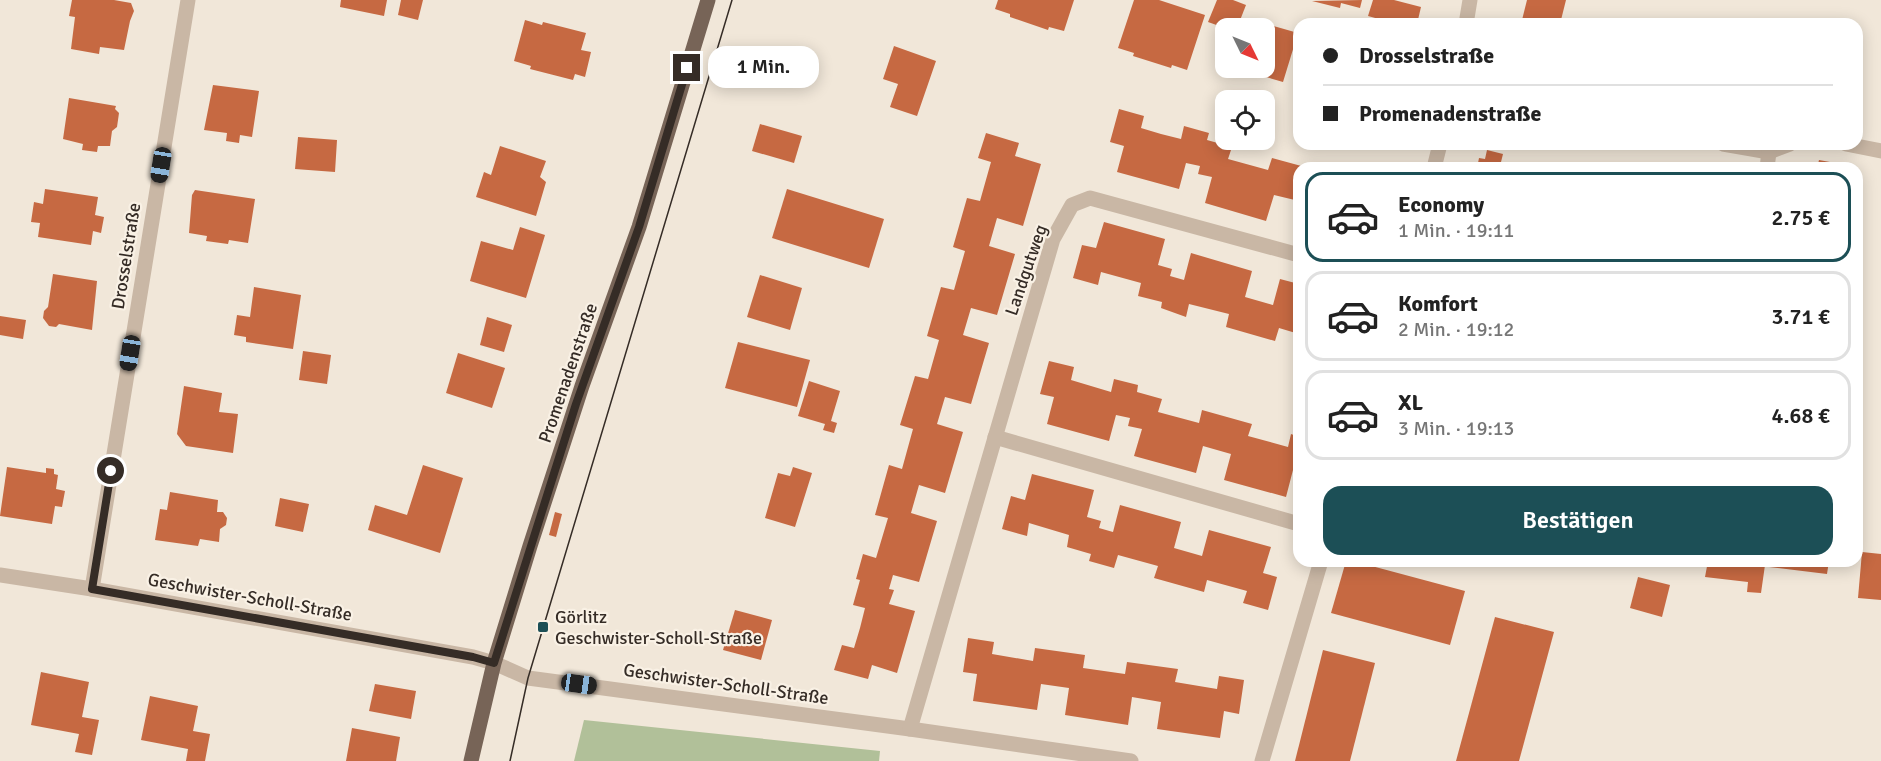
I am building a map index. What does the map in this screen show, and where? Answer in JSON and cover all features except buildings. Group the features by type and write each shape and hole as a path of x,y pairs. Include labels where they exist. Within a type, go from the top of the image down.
{"main road":[{"name":"Promenadenstraße","path":"471,761 494,663 576,404 639,227 708,0"}],"street":[{"name":"Drosselstraße","path":"92,589 188,0"},
{"path":"1467,18 1470,0"},
{"path":"1863,147 1881,151"},
{"path":"1740,150 1768,160 1782,150"},
{"name":"Landgutweg","path":"910,729 1053,239 1072,205 1090,198 1293,253"},
{"path":"995,437 1293,522"},
{"path":"1262,761 1320,567"},
{"name":"Geschwister-Scholl-Straße","path":"0,575 92,589 473,657 494,663 528,678 1131,761"}],"green space":[{"path":"584,720 880,751 879,761 574,761"}],"tram line":[{"path":"510,761 528,678 732,0"}],"place":[{"name":"Görlitz Geschwister-Scholl-Straße","path":"543,627"}],"route":[{"path":"111,471 92,589 473,657 494,663 576,404 639,227 687,68"}]}
